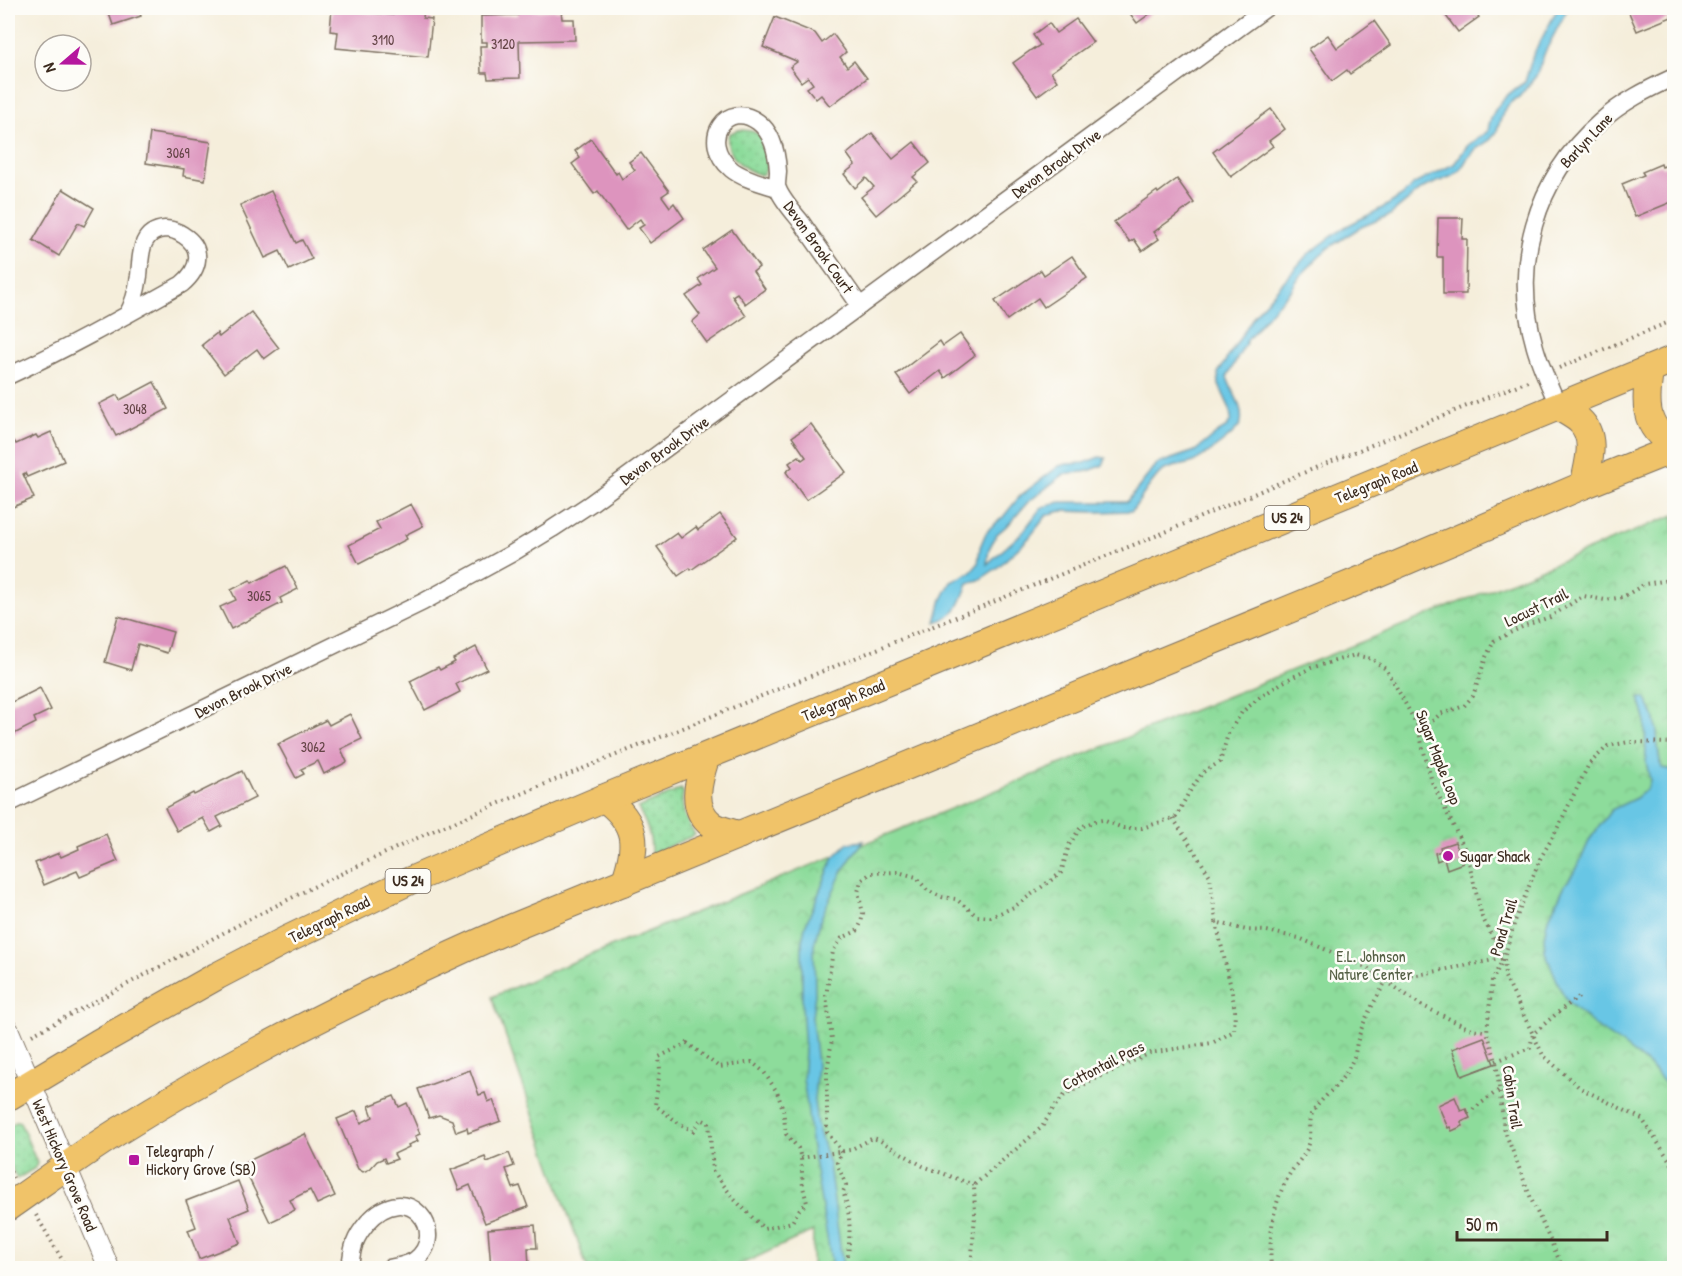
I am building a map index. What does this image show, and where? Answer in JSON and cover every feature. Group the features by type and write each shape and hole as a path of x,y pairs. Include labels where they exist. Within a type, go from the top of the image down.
{"highway":[{"name":"Telegraph Road","path":"30,1083 286,939 419,876 1674,359"},
{"path":"1650,369 1646,392 1647,412 1653,425 1667,441 1674,444"},
{"path":"1559,406 1580,421 1590,441 1591,451 1584,485"},
{"path":"8,1207 118,1131 227,1068 329,1013 478,942 1674,449"},
{"path":"706,757 698,782 697,794 704,816 713,826 739,835"},
{"path":"604,798 617,808 626,820 632,835 634,850 625,882"},
{"name":"US 24","path":"8,1097 30,1083"}],"street":[{"name":"Devon Brook Drive","path":"8,804 423,603 552,529 591,504 1266,8"},
{"name":"Barlyn Lane","path":"1559,406 1534,345 1528,314 1525,281 1528,246 1536,214 1560,167 1599,122 1623,104 1674,77"},
{"name":"Devon Brook Court","path":"777,188 741,175 723,160 718,152 716,132 726,120 743,115 760,123 768,133 777,159 777,188 860,306"},
{"path":"8,376 47,358 127,315 182,284 192,276 197,253 193,243 186,236 167,229 149,236 143,244 133,304 127,315"},
{"name":"West Hickory Grove Road","path":"8,1029 109,1269"},
{"path":"350,1269 352,1249 357,1236 366,1224 384,1208 393,1204 402,1204 414,1208 423,1216 428,1228 428,1240 425,1250 415,1260 389,1269"}],"path":[{"path":"1568,364 1674,320"},
{"path":"50,1025 313,887 430,832 572,772 1175,528 1297,475 1525,382"},
{"name":"Locust Trail","path":"1417,725 1426,727 1440,714 1464,706 1473,696 1494,641 1526,625 1551,617 1583,596 1605,600 1623,597 1645,584 1674,579"},
{"name":"Sugar Maple Loop","path":"1173,818 1176,817 1203,772 1220,762 1228,734 1242,712 1284,682 1311,668 1355,655 1372,659 1387,670 1417,725 1432,782 1467,854 1482,916 1504,958"},
{"name":"Pond Trail","path":"1674,743 1642,741 1608,746 1589,764 1540,859 1515,921 1504,958 1505,977 1543,1055 1580,1089 1642,1119 1674,1167"},
{"path":"842,1152 827,1132 827,1071 832,1039 826,996 833,951 842,938 857,931 861,923 863,913 858,892 861,881 871,873 898,872 916,877 927,890 942,897 956,898 977,916 991,917 1014,907 1061,873 1069,845 1081,827 1095,821 1103,820 1123,828 1142,828 1173,818 1210,876 1216,922 1246,930 1267,931 1299,938 1366,967 1421,1005 1468,1028 1487,1032"},
{"name":"Cottontail Pass","path":"974,1185 1042,1127 1064,1096 1079,1087 1150,1053 1212,1043 1234,1032 1235,1011 1232,992 1216,922"},
{"path":"1386,981 1504,958"},
{"name":"Cabin Trail","path":"1504,958 1492,981 1487,1032 1496,1061 1504,1129 1532,1201 1563,1269"},
{"path":"1271,1269 1270,1248 1274,1216 1280,1193 1288,1176 1309,1145 1312,1132 1311,1114 1337,1085 1355,1056 1357,1040 1366,1018 1386,981"},
{"path":"1496,1061 1530,1048 1533,1034 1579,997"},
{"path":"687,1043 719,1067 752,1062 764,1072 777,1092 783,1109 786,1134 798,1148 801,1158 803,1187 807,1203 799,1210 792,1222 764,1229 734,1199 713,1172 709,1123 701,1119 693,1131 655,1105 660,1070 659,1057 687,1043"},
{"path":"1468,1113 1499,1090"},
{"path":"801,1158 850,1150 873,1138 923,1166 974,1185 975,1215 971,1269"},
{"path":"842,1152 837,1163 846,1185 843,1192 848,1205 850,1236 847,1269"},
{"path":"54,1244 68,1269"}],"green space":[{"path":"737,130 755,133 766,145 768,162 761,175 742,165 732,154 729,148 729,134"},
{"name":"E.L. Johnson Nature Center","path":"1674,515 1674,1268 812,1268 813,1231 733,1268 587,1268 492,997"},
{"path":"681,789 684,815 695,835 651,854 648,830 638,808"},
{"path":"17,1121 20,1122 37,1163 35,1168 17,1179 8,1161 8,1127"}],"water":[{"path":"1558,8 1568,8 1545,52 1536,76 1519,97 1504,110 1496,133 1490,140 1476,149 1461,169 1452,176 1423,188 1390,215 1359,228 1328,248 1299,277 1291,290 1248,339 1227,377 1241,410 1241,422 1233,432 1219,445 1191,463 1160,473 1132,511 1061,511 1047,515 1028,539 997,568 979,580 968,583 954,612 936,622 942,599 951,582 971,572 978,564 980,547 990,528 1003,517 1020,496 1059,466 1084,463 1099,457 1106,458 1103,465 1086,472 1063,475 1027,503 997,534 989,549 987,564 1022,533 1041,508 1060,502 1127,502 1157,464 1195,451 1227,427 1231,420 1230,409 1219,385 1218,373 1255,314 1307,255 1345,227 1403,195 1414,184 1454,164 1468,145 1488,131 1492,116 1500,103 1525,82 1533,55"},
{"path":"1639,698 1645,698 1654,714 1662,768 1674,770 1674,1098 1651,1067 1599,1029 1569,1003 1545,952 1544,937 1547,922 1590,839 1611,810 1636,798 1647,789 1650,781 1646,762 1645,719"},
{"path":"864,841 842,872 821,918 814,945 815,994 812,1017 817,1065 814,1100 817,1124 829,1164 843,1268 831,1268 803,1079 805,1051 802,941 805,926 834,857 848,843"}],"building":[{"path":"107,8 138,8 141,16 113,25"},
{"path":"332,8 362,8 362,12 393,15 394,8 424,9 423,18 432,19 428,57 336,48 338,32 330,31"},
{"path":"1126,8 1158,8 1137,23"},
{"path":"1440,8 1472,8 1479,17 1458,32"},
{"path":"1627,8 1674,8 1674,16 1637,31"},
{"path":"561,10 562,19 574,19 575,40 519,41 520,78 488,79 487,73 481,73 480,46 487,46 487,42 481,42 481,16 518,15 518,11"},
{"path":"775,17 815,33 822,43 833,34 846,52 840,57 847,67 854,61 867,78 830,106 821,95 816,99 807,88 813,84 808,77 801,82 790,67 796,61 763,47"},
{"path":"1076,19 1093,42 1051,72 1057,81 1037,96 1013,63 1040,45 1033,35 1049,23 1056,33"},
{"path":"1374,21 1391,45 1350,74 1347,70 1332,81 1309,49 1328,35 1337,48"},
{"path":"1271,109 1285,129 1269,141 1273,146 1231,177 1213,152"},
{"path":"150,133 211,142 205,180 183,176 184,169 146,163"},
{"path":"872,133 893,159 914,142 930,163 913,177 917,181 876,215 861,197 874,187 866,178 855,188 844,174 855,165 847,154"},
{"path":"591,139 622,179 635,170 629,162 641,153 669,191 662,196 670,207 674,203 684,218 650,243 639,228 644,225 640,219 626,230 598,191 594,194 572,164 580,158 575,151"},
{"path":"1674,155 1674,201 1635,217 1622,184 1644,175 1642,172 1661,164 1662,167 1673,163 1670,157"},
{"path":"1177,179 1194,203 1154,232 1159,239 1142,251 1134,239 1130,242 1114,222"},
{"path":"63,189 94,208 84,226 78,223 59,256 33,240"},
{"path":"271,191 296,243 302,240 312,259 289,270 280,251 265,258 240,205"},
{"path":"1438,218 1463,218 1462,239 1467,239 1466,294 1443,294 1443,257 1437,257"},
{"path":"732,230 759,267 753,272 765,289 745,304 737,293 732,296 746,316 707,343 692,322 700,315 686,296 702,285 698,279 715,267 703,250"},
{"path":"1072,256 1087,278 1044,307 1038,298 1007,320 995,301 1041,270 1044,275"},
{"path":"251,312 279,348 264,359 257,349 224,374 202,345 217,333 219,337"},
{"path":"960,334 975,355 945,378 940,371 910,394 896,375 940,341 943,346"},
{"path":"154,382 168,409 116,436 99,404 117,395 120,400"},
{"path":"811,424 846,472 806,500 786,472 792,467 789,463 799,456 802,460 806,457 792,437"},
{"path":"51,432 64,461 27,477 25,473 23,474 34,498 13,507 8,495 8,444 14,441 16,444 36,435 38,438"},
{"path":"411,504 423,526 405,535 407,539 359,564 349,545 380,529 376,522"},
{"path":"720,514 737,537 691,570 690,568 678,576 657,547 677,533 681,538 696,527 698,530"},
{"path":"286,566 298,589 280,598 282,603 231,629 220,607 236,600 231,590 250,580 252,583"},
{"path":"118,616 173,632 167,653 138,644 131,670 105,662"},
{"path":"476,647 487,669 456,684 460,692 425,710 410,681 438,667 440,670 455,662 453,659"},
{"path":"40,688 51,710 34,718 36,723 8,737 8,711 10,710 8,704"},
{"path":"350,714 362,739 341,749 347,762 324,774 318,761 301,769 304,774 296,778 278,744 326,720 329,725"},
{"path":"242,771 255,798 217,817 222,826 211,832 203,818 177,831 165,808"},
{"path":"106,834 118,861 80,877 77,871 44,885 35,863 59,853 61,857 79,849 78,846"},
{"name":"Sugar Shack","path":"1455,842 1463,863 1447,869 1444,858 1437,861 1435,853 1441,851 1440,847"},
{"path":"1484,1037 1494,1064 1462,1076 1452,1049"},
{"path":"470,1070 479,1095 485,1093 488,1102 493,1100 501,1121 468,1133 467,1128 456,1132 452,1120 439,1115 429,1118 418,1089"},
{"path":"394,1096 399,1107 407,1103 420,1134 415,1136 418,1141 394,1154 397,1159 386,1163 384,1158 363,1172 358,1169 337,1119 356,1111 361,1123 373,1117 369,1106"},
{"path":"1455,1097 1461,1111 1466,1109 1470,1118 1461,1122 1463,1126 1452,1131 1450,1127 1448,1128 1438,1105"},
{"path":"305,1134 335,1196 317,1204 310,1190 290,1200 295,1210 270,1222 242,1164"},
{"path":"509,1153 514,1166 506,1169 513,1188 520,1186 528,1207 485,1223 470,1185 459,1190 451,1170 485,1157 487,1162"},
{"path":"238,1181 249,1209 230,1217 240,1243 199,1259 188,1230 196,1227 186,1201"},
{"path":"535,1225 537,1248 528,1248 529,1266 536,1266 536,1268 491,1268 488,1229"}],"place":[{"name":"Sugar Shack","path":"1448,856"},
{"name":"Telegraph / Hickory Grove (SB)","path":"134,1160"}]}
